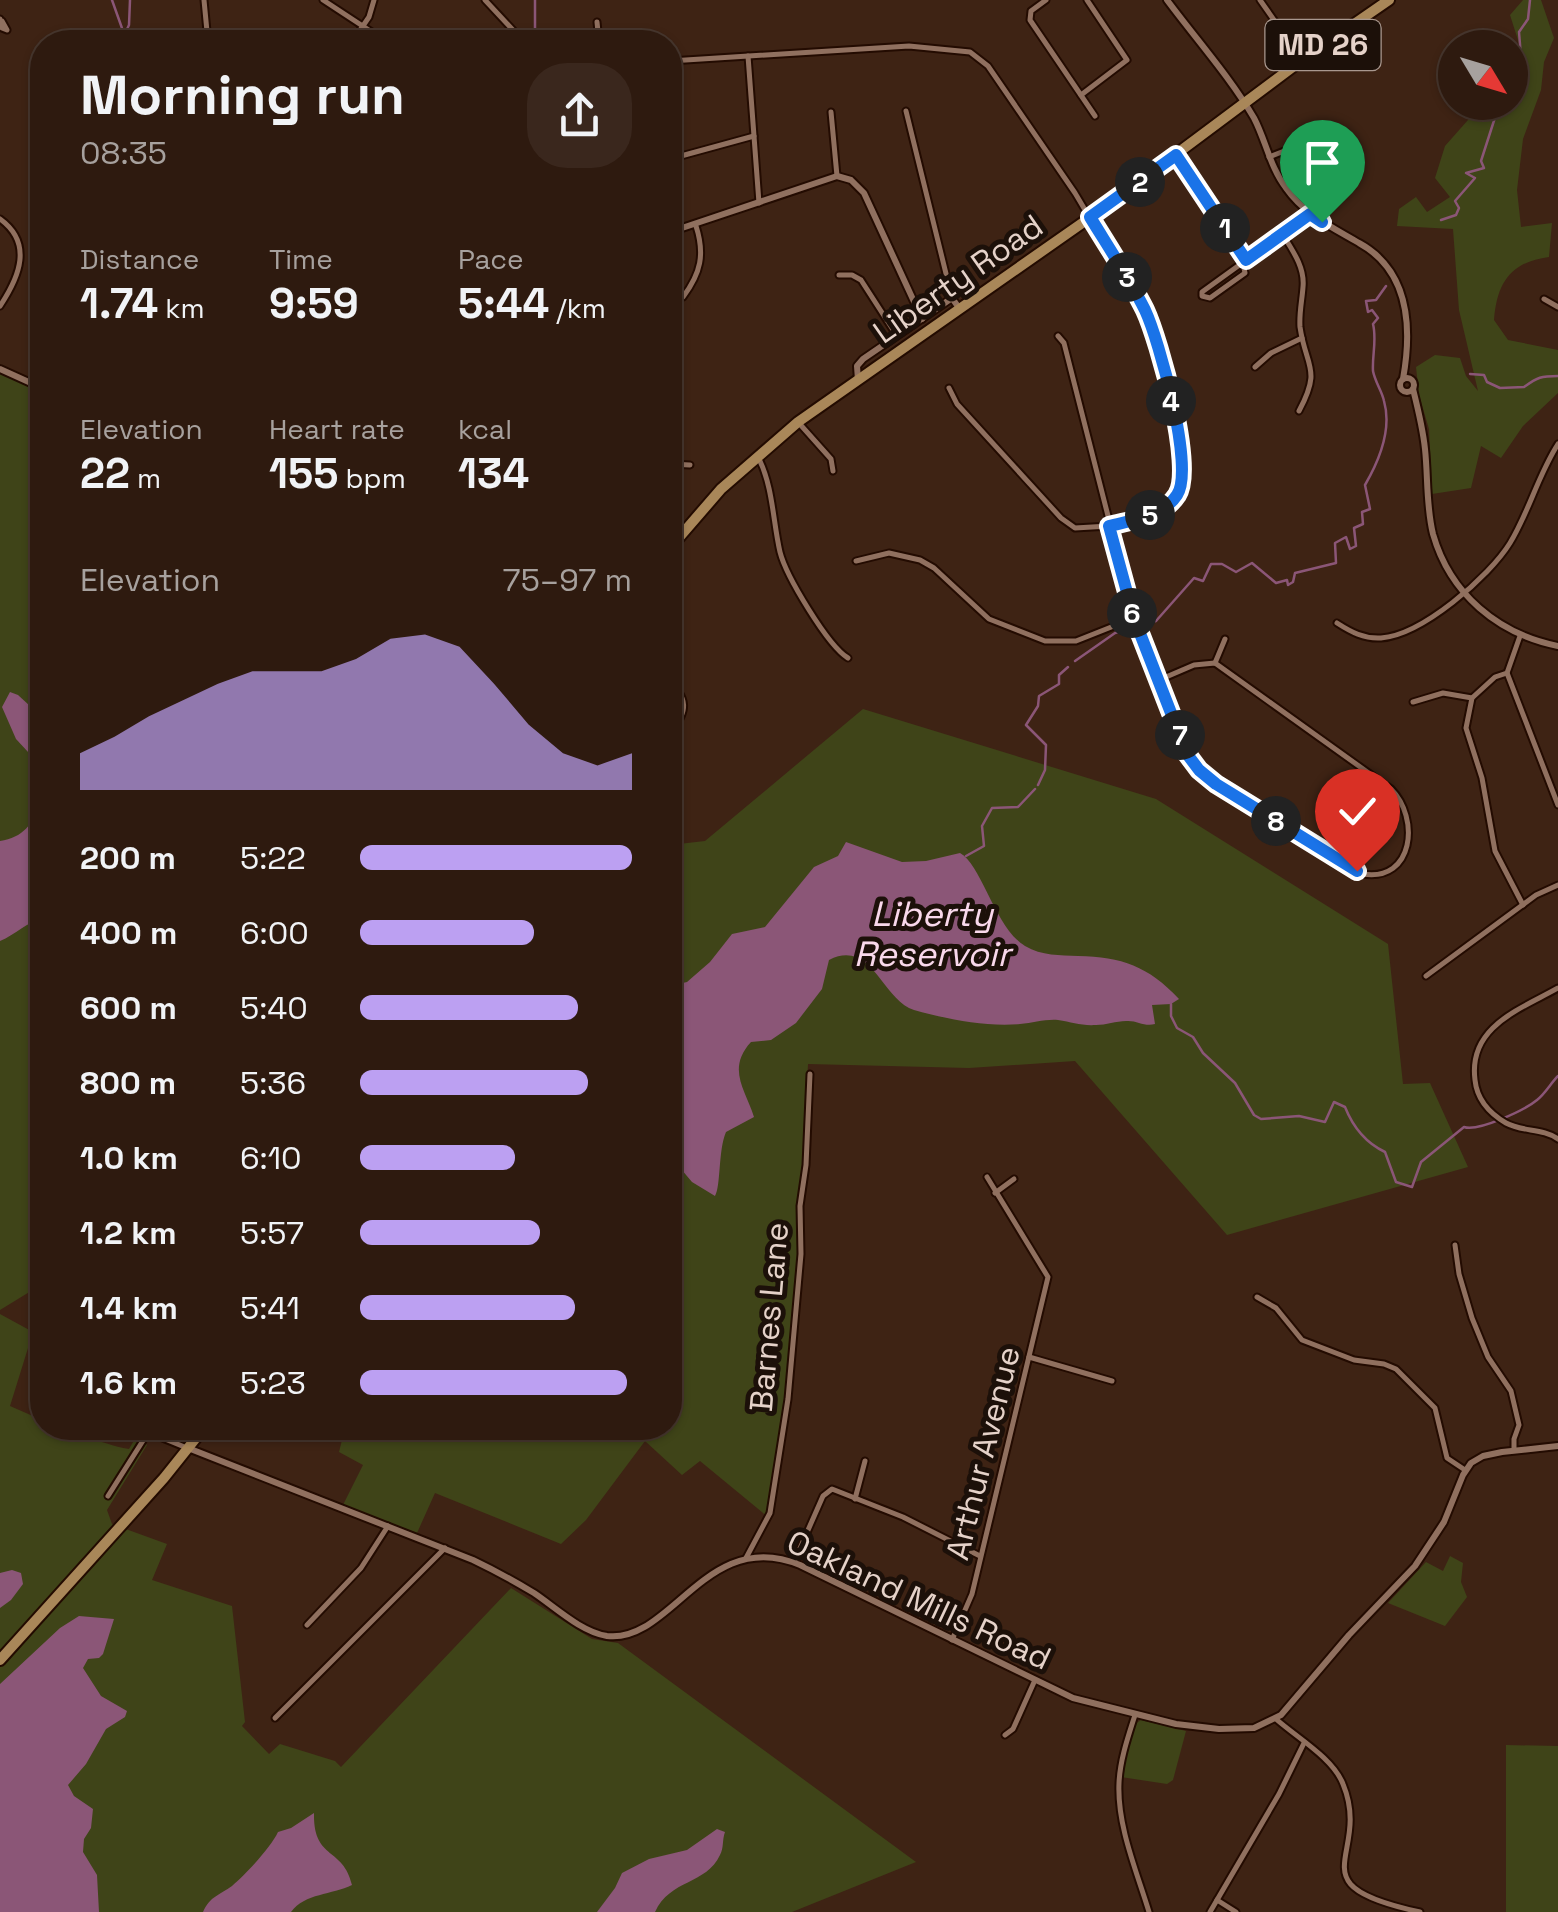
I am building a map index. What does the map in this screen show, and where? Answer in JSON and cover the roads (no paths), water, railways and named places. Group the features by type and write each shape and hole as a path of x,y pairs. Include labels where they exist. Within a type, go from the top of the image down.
{"main road":[{"name":"Liberty Road","path":"682,531 757,456 798,422 1389,0"},
{"path":"0,1660 194,1440"}],"street":[{"path":"204,0 207,30"},
{"path":"322,0 370,30"},
{"path":"361,30 374,0"},
{"path":"485,0 513,30"},
{"path":"1046,0 1031,12 1030,20 1095,116"},
{"path":"1081,96 1127,60 1087,0"},
{"path":"1168,0 1244,103 1288,191 1310,214 1363,245 1392,274 1407,314 1407,379 1425,447 1433,534 1463,592 1493,620 1520,636 1558,646"},
{"path":"1260,0 1302,60"},
{"path":"597,22 597,30"},
{"path":"682,60 909,46 976,55 988,66 1090,217 1152,326 1184,466 1180,492 1165,508 1109,526 1070,526 957,404 949,388"},
{"path":"748,56 759,204"},
{"path":"906,111 952,298 959,308"},
{"path":"831,112 836,176"},
{"path":"682,156 754,136"},
{"path":"1269,157 1297,146"},
{"path":"1176,155 1244,262 1245,273 1210,298 1202,296 1202,292 1244,262 1283,236 1310,214"},
{"path":"682,229 836,176 851,180 864,193 922,319"},
{"path":"0,218 17,235 21,247 16,277 0,306"},
{"path":"683,297 701,263 702,243 696,226"},
{"path":"1283,236 1303,278 1299,309 1312,372 1298,412"},
{"path":"839,275 861,280 897,336"},
{"path":"858,380 860,362 952,298"},
{"path":"1544,299 1558,308"},
{"path":"1058,336 1064,343 1134,618 1187,754 1204,776 1363,874 1378,875 1399,865 1407,851 1408,832 1400,797 1215,663 1194,665 1159,680"},
{"path":"1255,367 1271,353 1302,338"},
{"path":"0,369 30,383"},
{"path":"1407,379 1400,386 1410,391"},
{"path":"798,422 832,459 833,471"},
{"path":"1337,623 1360,636 1385,638 1420,624 1483,576 1512,540 1558,444"},
{"path":"757,456 784,565 829,642 848,658"},
{"path":"682,465 690,465"},
{"path":"856,560 889,554 920,560 934,568 989,619 1045,640 1076,640 1134,618"},
{"path":"1520,636 1507,672 1558,805"},
{"path":"1215,663 1225,639"},
{"path":"1507,672 1495,677 1472,698 1466,728 1482,778 1495,851 1523,906"},
{"path":"1414,702 1443,693 1472,698"},
{"path":"1426,976 1558,885"},
{"path":"1558,988 1500,1020 1480,1044 1474,1078 1482,1102 1506,1123 1558,1139"},
{"name":"Barnes Lane","path":"746,1558 770,1513 788,1399 810,1074"},
{"path":"986,1177 995,1192 1014,1178"},
{"name":"Arthur Avenue","path":"952,1640 970,1602 1046,1274 995,1192"},
{"path":"1455,1245 1472,1318 1493,1366 1511,1391 1520,1425 1514,1450"},
{"path":"1257,1298 1276,1308 1302,1340 1344,1357 1396,1369 1435,1408 1447,1458 1466,1470"},
{"path":"1029,1358 1112,1381"},
{"path":"108,1496 143,1440"},
{"name":"Oakland Mills Road","path":"171,1440 444,1548 511,1579 593,1632 614,1636 641,1628 724,1567 746,1558 772,1557 794,1562 1073,1698 1134,1715 1219,1730 1254,1728 1276,1719"},
{"path":"1420,1912 1369,1897 1346,1880 1343,1860 1350,1818 1346,1791 1336,1772 1276,1719 1420,1560 1448,1516 1466,1470 1483,1456 1558,1446"},
{"path":"855,1498 865,1461"},
{"path":"794,1562 824,1493 832,1489 903,1517 981,1556"},
{"path":"307,1625 356,1573 388,1526"},
{"path":"274,1718 444,1548"},
{"path":"1006,1736 1036,1680"},
{"path":"1134,1715 1118,1794 1150,1912"},
{"path":"1210,1912 1304,1743"},
{"path":"1217,1900 1236,1912"}],"water":[{"path":"10,692 30,706 30,754 16,739 2,707"},
{"path":"30,823 30,923 0,941 0,841 15,837"},
{"name":"Liberty Reservoir","path":"846,842 902,862 960,853 975,870 1005,926 1025,946 1044,953 1108,958 1133,966 1156,978 1179,999 1171,1004 1152,1005 1155,1024 1151,1025 1130,1021 1086,1025 1053,1020 1007,1025 980,1023 914,1010 893,995 876,973 856,957 844,955 829,960 822,989 796,1023 771,1040 751,1042 744,1052 740,1080 754,1117 726,1132 715,1196 692,1182 682,1170 682,983 710,962 732,934 765,927 814,867 838,856"},
{"path":"0,1573 21,1573 23,1584 0,1608"},
{"path":"79,1616 114,1619 103,1654 88,1659 83,1668 101,1696 127,1711 125,1717 106,1729 86,1764 68,1785 74,1796 93,1809 83,1852 97,1875 99,1912 0,1912 0,1684 60,1628"},
{"path":"314,1813 318,1839 342,1864 352,1885 311,1898 291,1912 203,1912 212,1899 251,1867 278,1832"},
{"path":"717,1829 725,1832 714,1865 670,1893 655,1912 597,1912 622,1873 649,1859 687,1850"}],"waterway":[{"path":"112,0 123,30"},
{"path":"127,30 130,0"},
{"path":"535,0 535,30"},
{"path":"1520,30 1528,19 1530,0"},
{"path":"1441,220 1456,215 1459,208 1455,201 1475,178 1466,173 1484,168 1481,161 1494,120"},
{"path":"1140,625 1156,621 1194,578 1203,581 1211,564 1222,564 1236,572 1252,563 1276,583 1287,580 1288,585 1295,573 1336,563 1335,543 1346,537 1350,549 1356,546 1354,528 1363,524 1362,512 1370,509 1365,485 1379,455 1386,423 1384,401 1373,371 1373,324 1378,318 1372,310 1368,312 1366,301 1376,300 1386,286"},
{"path":"1470,374 1484,375 1487,382 1500,388 1524,387 1540,378 1558,376"},
{"path":"1075,661 1115,633 1133,627"},
{"path":"1038,785 1045,770 1046,745 1026,725 1038,706 1039,696 1059,684 1059,675 1068,667"},
{"path":"966,856 984,846 982,826 992,808 1018,807 1035,789"},
{"path":"1171,1004 1177,1028 1193,1037 1203,1053 1235,1083 1254,1115 1261,1119 1299,1116 1325,1122 1334,1102 1345,1107 1361,1134 1385,1152 1396,1182 1412,1187 1421,1162 1464,1127 1490,1123 1522,1109 1540,1098 1558,1076"}]}
